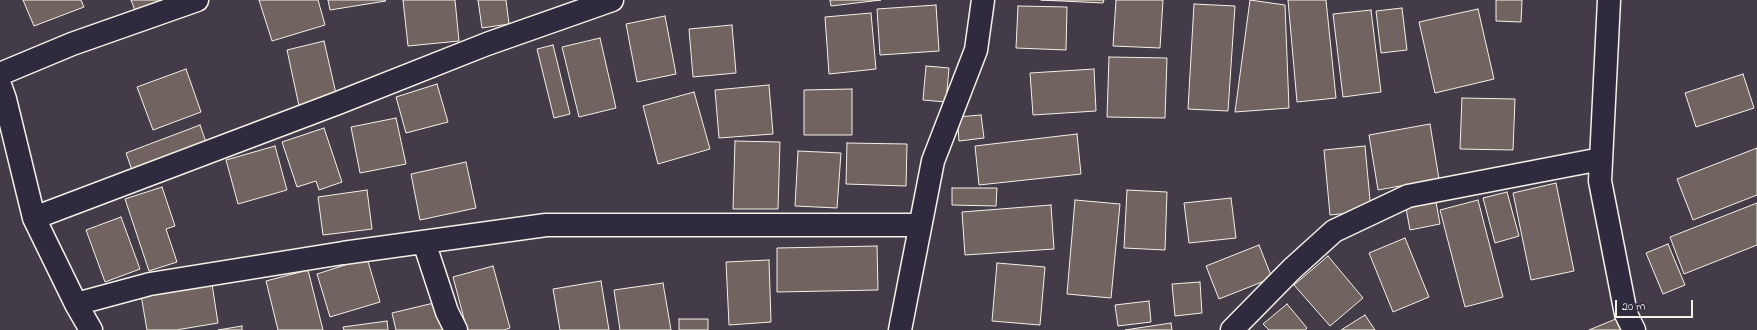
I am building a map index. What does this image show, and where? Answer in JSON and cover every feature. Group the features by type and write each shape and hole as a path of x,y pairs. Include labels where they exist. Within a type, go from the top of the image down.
{"street":[{"path":"0,74 72,44 197,0"},
{"path":"34,218 338,103 487,44 612,0"},
{"path":"900,330 933,161 976,50 983,0"},
{"path":"1609,0 1600,181 1626,314 1634,330"},
{"path":"0,85 5,99 34,218 76,304 91,330"},
{"path":"1232,330 1292,269 1334,231 1401,199 1408,196 1601,158"},
{"path":"76,304 150,284 546,225 920,224"},
{"path":"424,242 447,312 456,330"}],"building":[{"path":"23,0 81,0 84,7 34,26"},
{"path":"131,0 172,0 136,13"},
{"path":"259,0 318,0 325,25 272,41"},
{"path":"328,0 385,0 386,1 330,10"},
{"path":"403,0 455,0 459,41 408,46"},
{"path":"478,0 506,0 509,24 482,28"},
{"path":"830,0 881,0 831,6"},
{"path":"1041,0 1104,0 1103,3"},
{"path":"1116,0 1163,0 1160,48 1113,46"},
{"path":"1250,0 1285,5 1289,108 1235,112"},
{"path":"1288,0 1326,0 1336,98 1297,102"},
{"path":"1496,0 1522,0 1521,22 1496,21"},
{"path":"1194,4 1235,6 1228,111 1188,109"},
{"path":"936,5 939,51 880,55 877,9"},
{"path":"1018,6 1067,7 1066,50 1016,48"},
{"path":"1402,8 1407,50 1381,53 1376,11"},
{"path":"1478,9 1494,79 1435,93 1419,22"},
{"path":"1371,10 1381,92 1343,97 1333,14"},
{"path":"871,13 876,69 829,74 825,17"},
{"path":"665,16 676,74 637,82 626,24"},
{"path":"732,25 736,73 693,77 689,29"},
{"path":"600,38 616,108 579,117 562,47"},
{"path":"324,41 337,98 299,106 287,50"},
{"path":"553,45 570,114 554,118 537,49"},
{"path":"1109,57 1167,58 1165,118 1107,117"},
{"path":"926,66 949,68 946,102 923,100"},
{"path":"186,69 201,112 153,130 137,87"},
{"path":"1094,69 1096,111 1033,115 1030,73"},
{"path":"1743,74 1754,108 1696,127 1685,93"},
{"path":"437,84 448,122 406,133 396,97"},
{"path":"769,85 773,134 719,138 715,90"},
{"path":"852,89 852,135 804,135 804,90"},
{"path":"694,92 710,149 658,164 643,106"},
{"path":"1462,98 1515,99 1513,150 1460,149"},
{"path":"981,115 984,138 959,141 957,117"},
{"path":"396,118 406,164 360,173 351,127"},
{"path":"1430,124 1439,179 1378,190 1369,135"},
{"path":"200,125 208,148 134,176 126,153"},
{"path":"324,128 342,182 319,190 316,181 297,187 282,142"},
{"path":"1077,134 1081,174 979,185 975,146"},
{"path":"735,141 780,142 778,209 733,209"},
{"path":"847,143 907,144 906,186 846,184"},
{"path":"275,146 287,190 238,204 226,160"},
{"path":"1365,146 1371,211 1330,215 1324,150"},
{"path":"1757,148 1757,195 1693,220 1677,179"},
{"path":"798,151 841,153 837,208 795,206"},
{"path":"466,162 476,208 420,220 411,174"},
{"path":"1556,183 1574,271 1531,280 1513,193"},
{"path":"162,187 175,226 166,229 177,262 149,271 125,199"},
{"path":"952,188 997,188 996,206 952,205"},
{"path":"367,190 372,229 323,235 318,197"},
{"path":"1127,190 1167,192 1165,250 1124,248"},
{"path":"1507,192 1519,236 1495,243 1483,198"},
{"path":"1231,198 1236,238 1189,243 1184,203"},
{"path":"1075,200 1120,204 1111,298 1067,294"},
{"path":"1478,200 1503,297 1465,307 1440,210"},
{"path":"1436,202 1440,224 1410,230 1406,208"},
{"path":"1757,203 1757,245 1684,274 1670,237"},
{"path":"1051,205 1054,249 965,255 962,212"},
{"path":"121,217 140,269 105,282 86,230"},
{"path":"1405,238 1429,297 1393,312 1369,253"},
{"path":"1668,244 1685,285 1663,294 1646,253"},
{"path":"1259,245 1272,278 1219,299 1206,266"},
{"path":"877,246 878,290 777,292 777,248"},
{"path":"1328,256 1363,298 1330,326 1294,285"},
{"path":"367,258 380,302 330,317 317,274"},
{"path":"769,260 771,322 729,325 726,262"},
{"path":"997,263 1045,267 1040,325 992,321"},
{"path":"493,266 510,328 504,330 467,330 453,277"},
{"path":"308,270 323,330 278,330 266,281"},
{"path":"601,281 609,330 560,330 553,289"},
{"path":"1200,282 1202,313 1175,316 1172,284"},
{"path":"663,283 671,330 620,330 614,290"},
{"path":"212,284 218,323 176,330 147,330 141,295"},
{"path":"1149,301 1151,322 1118,326 1115,305"},
{"path":"438,302 445,330 396,330 392,313"},
{"path":"1287,304 1307,328 1305,330 1269,330 1263,324"},
{"path":"1365,315 1375,330 1341,330"},
{"path":"1618,318 1622,330 1589,330"},
{"path":"679,319 708,319 708,330 679,330"},
{"path":"387,321 388,330 344,330 343,327"},
{"path":"1171,323 1172,330 1125,330"},
{"path":"242,326 242,330 218,330"}]}
